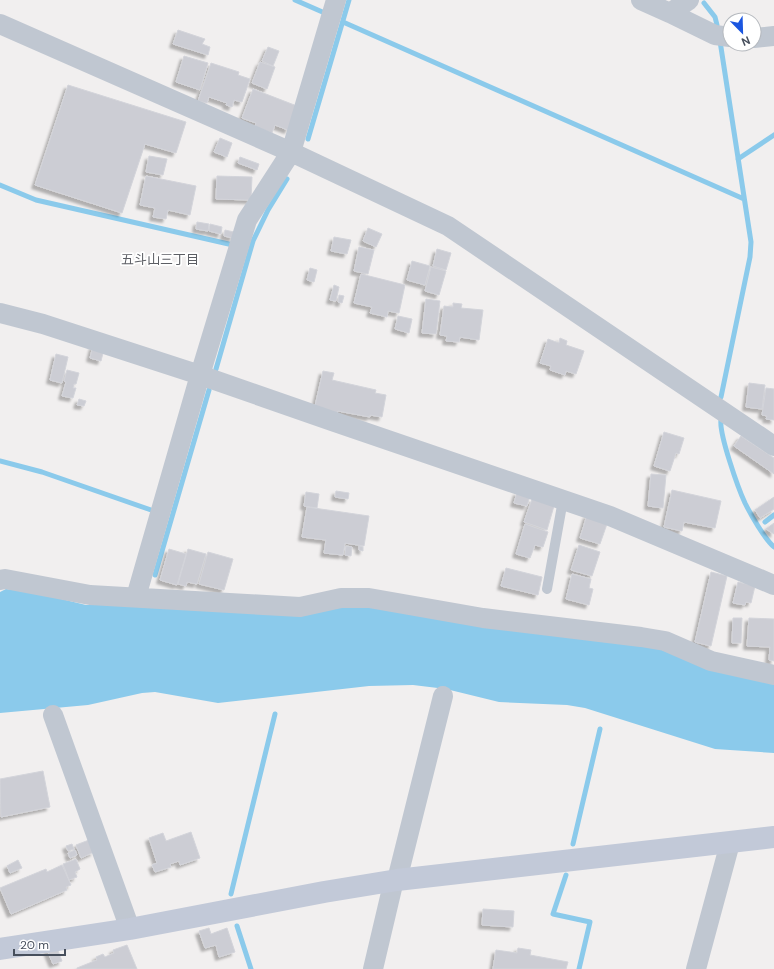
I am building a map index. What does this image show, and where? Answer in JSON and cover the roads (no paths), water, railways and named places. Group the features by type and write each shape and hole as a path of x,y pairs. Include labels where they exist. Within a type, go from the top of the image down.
{"street":[{"path":"136,597 200,375 247,220 291,152 336,0"},
{"path":"641,0 715,35 722,36"},
{"path":"670,13 689,0"},
{"path":"0,24 291,152 448,226 774,446"},
{"path":"762,37 774,36"},
{"path":"0,313 43,324 200,375 332,422 610,516 774,585"},
{"path":"0,580 5,579 90,595 300,607 341,598 369,598 483,618 640,636 665,641 711,661 774,675"},
{"path":"373,969 443,696"},
{"path":"53,715 130,929"},
{"path":"0,949 130,929 316,893 396,880 774,837"},
{"path":"696,969 730,843"}],"lane":[{"path":"547,588 563,500"}],"water":[{"path":"6,589 33,592 86,605 368,605 652,647 774,683 774,753 715,749 585,708 567,705 499,702 446,689 413,685 369,686 218,703 155,692 142,693 88,705 0,713 0,592"}],"waterway":[{"path":"295,0 327,14"},
{"path":"308,139 349,0"},
{"path":"704,3 715,17 717,25"},
{"path":"343,22 744,199"},
{"path":"720,41 751,242 750,257 721,397"},
{"path":"738,159 774,135"},
{"path":"216,369 253,241 268,210 287,179"},
{"path":"0,185 36,200 233,245"},
{"path":"155,575 209,390"},
{"path":"721,420 721,427 726,448 742,496 758,526 774,547"},
{"path":"0,461 42,472 154,511"},
{"path":"765,522 774,515"},
{"path":"231,894 275,714"},
{"path":"573,844 600,729"},
{"path":"566,875 553,914 590,922 579,969"},
{"path":"237,926 251,969"}],"district":[{"name":"五斗山三丁目","path":"160,259"}]}
